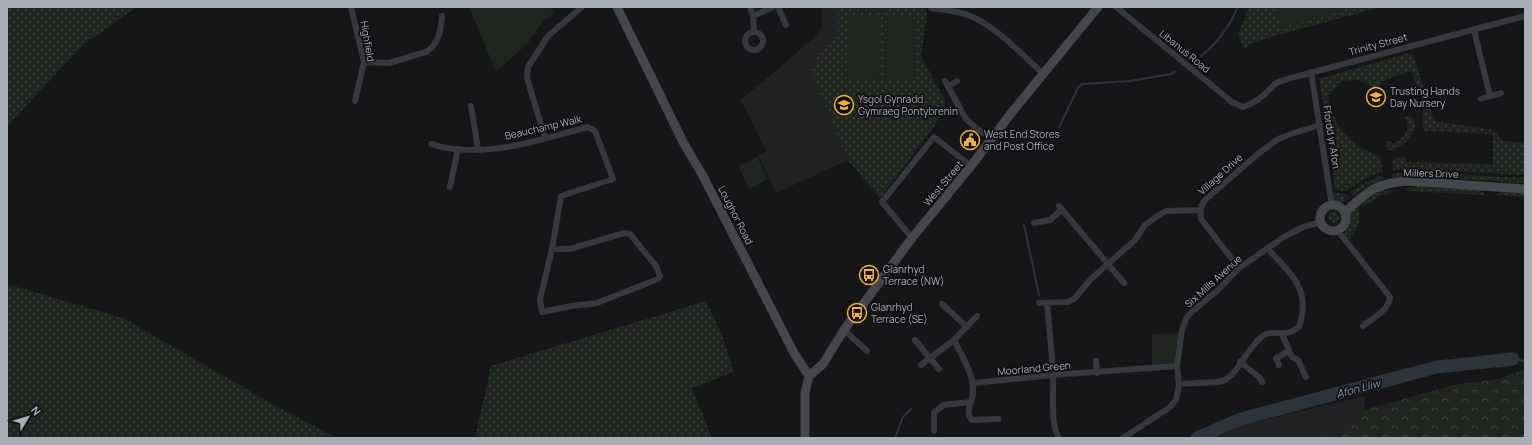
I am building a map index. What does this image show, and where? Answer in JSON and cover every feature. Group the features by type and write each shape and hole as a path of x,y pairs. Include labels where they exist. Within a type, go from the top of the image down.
{"main road":[{"name":"Loughor Road","path":"617,7 684,142 794,353 809,376"},
{"name":"West Street","path":"809,376 823,364 844,330 912,238 1098,7"},
{"name":"Millers Drive","path":"1345,212 1368,191 1380,185 1389,183 1408,181 1525,189"},
{"path":"1332,206 1339,207 1345,212 1346,223 1338,231 1329,231 1325,229 1321,222 1322,213 1328,207 1332,206"},
{"path":"805,434 804,392 809,376"}],"street":[{"name":"Highfield","path":"351,7 364,62 355,101"},
{"path":"545,138 527,78 528,67 548,36 582,7"},
{"path":"750,7 753,16 754,32"},
{"path":"753,16 773,7"},
{"path":"778,7 786,25"},
{"name":"Libanus Road","path":"1116,7 1232,102 1243,107"},
{"path":"931,8 954,11 973,17 993,30 1044,74"},
{"path":"364,62 389,63 426,52 439,38 442,16"},
{"name":"Trinity Street","path":"1243,107 1255,102 1268,92 1276,83 1311,72 1525,16"},
{"path":"1474,30 1490,96"},
{"name":"Ffordd yr Afon","path":"1311,72 1332,206"},
{"path":"957,81 947,84 951,94 966,119 976,128 993,139"},
{"path":"1481,99 1501,93"},
{"path":"471,106 478,149"},
{"name":"Village Drive","path":"1240,268 1201,219 1200,210 1205,200 1259,153 1278,139 1320,125"},
{"name":"Beauchamp Walk","path":"431,144 458,149 486,150 545,138 588,127 595,131 614,179 561,196 552,249 540,299 542,312 571,306 597,303 658,279 660,276 656,266 630,234 624,233 570,249 552,249"},
{"path":"912,238 882,202 934,137 971,166"},
{"path":"450,187 458,149"},
{"path":"1034,223 1050,220 1061,208 1124,283"},
{"path":"1039,303 1068,302 1074,299 1091,279 1135,240 1145,225 1156,216 1166,211 1200,210"},
{"name":"Six Mills Avenue","path":"1122,438 1174,404 1179,384 1177,366 1182,330 1187,317 1193,310 1218,290 1240,268 1293,231 1321,222"},
{"path":"1338,231 1390,297 1390,301 1385,308 1363,326"},
{"path":"1179,384 1223,381 1231,374 1264,335 1270,333 1282,334 1294,331 1299,327 1304,315 1303,295 1298,283 1268,249"},
{"path":"1047,303 1053,376 1055,430 1059,438"},
{"path":"942,304 966,326"},
{"path":"920,365 954,340 977,316"},
{"path":"844,330 867,351"},
{"path":"1282,334 1292,357 1298,360 1306,377"},
{"path":"915,340 940,369"},
{"path":"954,340 973,383 974,394 968,411 970,417 972,420 998,419"},
{"path":"1279,365 1276,358 1289,351"},
{"path":"1096,361 1097,373"},
{"path":"1240,362 1260,377 1262,382"},
{"name":"Moorland Green","path":"973,383 1177,366"},
{"path":"934,431 934,413 943,405 971,402"}],"shaded area":[{"name":"Ysgol Gynradd Gymraeg Pontybrenin","path":"822,7 926,7 927,12 921,56 945,101 944,109 934,126 880,198 848,160 776,193 758,156 766,151 741,100 814,38 821,29"},
{"path":"1365,396 1364,410 1324,438 1217,438 1243,425"}],"green space":[{"path":"7,7 137,7 84,44 7,126"},
{"path":"469,7 551,7 554,14 545,19 528,43 496,72"},
{"name":"Ysgol Gynradd Gymraeg Pontybrenin","path":"900,7 916,7 927,12 921,56 945,101 944,109 934,126 880,198 848,160 810,68 838,31 838,9 883,11"},
{"path":"1249,7 1381,7 1264,39 1253,43 1244,49 1238,34"},
{"path":"1275,7 1352,7 1281,28"},
{"path":"848,16 881,17 879,80 846,79"},
{"path":"886,17 917,18 915,81 884,80"},
{"path":"1412,52 1434,121 1494,130 1503,141 1525,143 1525,175 1413,169 1393,170 1392,160 1401,157 1406,158 1407,162 1493,164 1493,134 1424,131 1423,102 1411,71 1385,80 1377,89 1358,80 1343,81 1328,96 1330,107 1334,116 1345,134 1361,147 1380,156 1383,172 1369,176 1346,191 1334,189 1333,159 1319,79"},
{"path":"1405,117 1412,117 1415,122 1413,132 1406,142 1391,151 1388,149 1386,140 1394,143 1404,135 1407,129 1407,121"},
{"path":"757,157 768,179 749,189 740,171 740,166"},
{"path":"1434,173 1525,178 1525,183 1424,177 1392,177 1392,174"},
{"path":"1380,176 1383,177 1382,180 1368,185 1353,195 1350,192 1366,182"},
{"path":"1416,186 1481,190 1485,195 1406,191 1410,187"},
{"path":"1384,189 1394,193 1381,195 1362,207 1360,204 1371,194"},
{"path":"1503,190 1525,191 1525,197 1496,195"},
{"path":"1332,192 1345,194 1350,197 1344,202 1339,202 1334,198"},
{"path":"1356,205 1359,214 1358,224 1357,228 1348,240 1345,236 1345,229 1349,223 1350,213"},
{"path":"1332,212 1336,212 1338,213 1338,221 1332,222 1329,219 1329,215"},
{"path":"7,284 123,318 283,410 337,438 7,438"},
{"path":"706,301 723,338 734,372 692,388 712,438 475,438 491,366"},
{"path":"1180,333 1175,364 1152,365 1152,334"},
{"path":"1525,369 1525,438 1324,438 1364,410 1453,385 1499,379"}],"waterway":[{"path":"1201,56 1213,46 1231,21 1238,7"},
{"path":"1059,127 1078,88 1082,84 1130,81 1175,72"},
{"path":"1024,225 1039,295"},
{"name":"Afon Lliw","path":"1513,359 1525,361"},
{"name":"Afon Lliw","path":"1197,438 1241,419 1437,367 1513,359"},
{"path":"895,438 903,417 911,409"}],"place":[{"name":"Trusting Hands Day Nursery","path":"1376,97"},
{"name":"Ysgol Gynradd Gymraeg Pontybrenin","path":"844,105"},
{"name":"West End Stores and Post Office","path":"970,140"},
{"name":"Glanrhyd Terrace (NW)","path":"869,275"},
{"name":"Glanrhyd Terrace (SE)","path":"857,313"}]}
